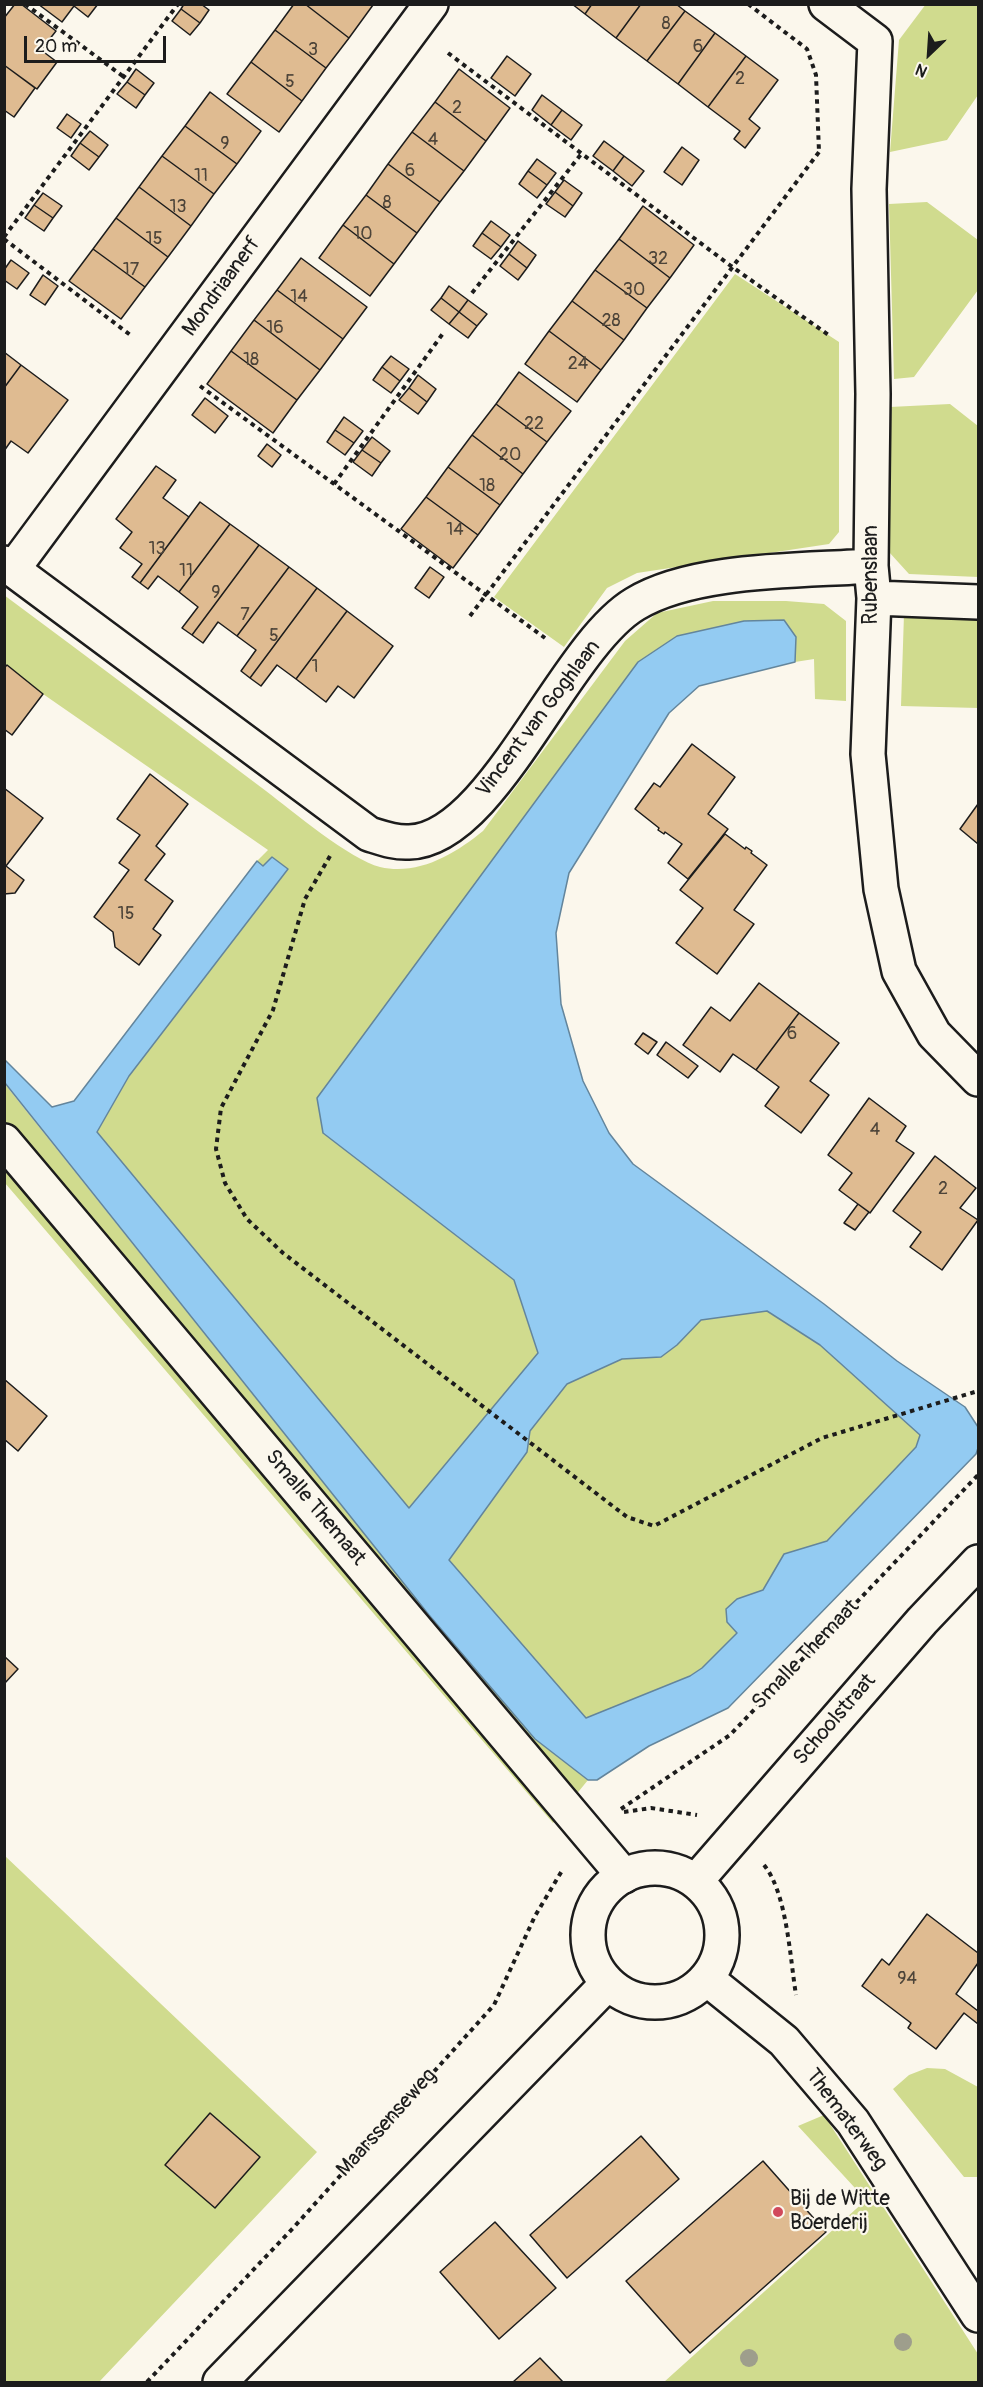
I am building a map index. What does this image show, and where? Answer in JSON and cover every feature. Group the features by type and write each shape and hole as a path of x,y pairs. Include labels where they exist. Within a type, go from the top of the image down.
{"street":[{"name":"Rubenslaan","path":"826,4 875,41 869,189 872,366 871,566 874,598 868,754 883,899 898,971 934,1035 978,1079"},
{"name":"Mondriaanerf","path":"9,566 166,362 422,16"},
{"name":"Vincent van Goghlaan","path":"9,566 369,834 389,840 411,842 431,836 452,825 483,797 579,663 617,616 636,603 667,589 726,576 871,566"},
{"path":"874,598 978,602"},
{"name":"Smalle Themaat","path":"4,1141 545,1780 589,1838 624,1876"},
{"name":"Schoolstraat","path":"696,1881 735,1833 978,1562"},
{"path":"648,1868 673,1870 696,1881 711,1897 716,1907 723,1939 718,1961 706,1979 690,1993 669,2001 658,2002 647,2002 626,1996 608,1983 596,1966 589,1946 589,1925 595,1905 607,1888 624,1876 648,1868"},
{"name":"Thematerweg","path":"706,1979 784,2042 853,2122 978,2315"},
{"path":"220,2382 608,1983"}],"path":[{"path":"25,4 124,77"},
{"path":"177,4 4,238 166,362 579,663"},
{"path":"470,616 731,266 819,152 816,75 807,49 748,4"},
{"path":"422,16 582,153 731,266 872,366"},
{"path":"472,293 582,153"},
{"path":"334,484 444,332"},
{"path":"339,813 334,850 305,899 273,1010 221,1108 216,1149 225,1183 247,1219 283,1253 627,1517 654,1526 822,1438 978,1391"},
{"name":"Smalle Themaat","path":"735,1833 708,1818 680,1811 651,1808 616,1813 677,1768 730,1735 978,1475"},
{"path":"735,1833 772,1875 780,1895 796,1997"},
{"name":"Maarssenseweg","path":"147,2382 294,2227 494,2005 535,1916 558,1875 589,1838"}],"green space":[{"path":"926,4 978,5 978,95 947,140 890,152 899,40"},
{"path":"927,202 978,240 978,290 914,377 894,379 889,204"},
{"path":"735,274 839,342 839,532 829,544 637,573 607,588 564,647 494,597"},
{"path":"950,404 978,426 978,577 909,574 889,552 890,407"},
{"path":"4,595 322,834 368,863 394,869 422,866 435,861 460,848 483,831 625,641 657,613 713,601 786,601 824,604 846,621 846,701 815,699 814,659 795,662 795,637 744,621 323,1133 514,1280 538,1354 409,1509 97,1132 129,1076 288,869 272,857 263,866 257,861 268,850 43,694 5,664"},
{"path":"904,614 978,620 978,708 901,706"},
{"path":"4,1083 429,1615 535,1739 588,1780 553,1823 5,1183"},
{"path":"767,1311 820,1345 921,1436 916,1447 827,1541 784,1554 763,1590 737,1599 727,1622 737,1633 702,1668 690,1676 586,1718 448,1560 527,1452 530,1431 567,1384 622,1359 661,1357 677,1345 701,1320"},
{"path":"4,1855 317,2152 99,2382 5,2382"},
{"path":"927,2068 945,2069 978,2087 978,2177 964,2177 893,2089 909,2075"},
{"path":"824,2115 978,2354 978,2382 664,2382 866,2200 798,2126"}],"water":[{"path":"784,620 796,637 795,662 699,686 669,713 569,873 556,933 561,1004 583,1081 609,1133 633,1164 824,1304 897,1361 965,1407 978,1427 978,1448 976,1454 728,1708 649,1746 597,1780 588,1780 535,1739 429,1615 5,1083 5,1060 52,1107 74,1101 257,861 263,866 272,857 288,869 129,1076 97,1132 409,1508 538,1353 514,1280 323,1133 317,1098 638,662 677,636 744,621","holes":["767,1311 820,1345 920,1435 916,1447 827,1541 784,1554 763,1590 737,1599 726,1609 727,1622 737,1633 702,1668 690,1676 586,1718 449,1560 527,1452 530,1431 567,1384 622,1359 661,1357 677,1345 701,1320"]}],"building":[{"path":"15,4 21,4 56,31 41,50 57,62 37,89 4,65 4,18"},
{"path":"38,4 98,4 88,17 74,6 62,22"},
{"path":"184,4 201,4 209,10 200,23 181,9"},
{"path":"294,4 305,4 349,38 326,68 275,30"},
{"path":"305,4 372,4 373,5 349,38"},
{"path":"572,4 592,4 585,14"},
{"path":"592,4 641,4 616,38 585,14"},
{"path":"641,4 676,4 685,11 647,61 616,38"},
{"path":"181,9 200,23 190,35 172,21"},
{"path":"685,11 715,33 678,84 647,61"},
{"path":"275,30 326,68 302,101 251,62"},
{"path":"715,33 746,56 708,107 678,84"},
{"path":"507,56 531,74 515,96 491,78"},
{"path":"746,56 778,80 749,119 760,128 745,148 734,139 740,131 708,107"},
{"path":"251,62 302,101 279,132 227,94"},
{"path":"4,65 35,88 14,117 4,110"},
{"path":"136,69 154,83 145,95 127,82"},
{"path":"459,69 510,108 486,141 435,102"},
{"path":"127,82 145,95 136,108 117,94"},
{"path":"210,92 261,131 237,164 185,126"},
{"path":"542,95 562,110 551,125 532,110"},
{"path":"435,102 486,141 464,171 412,132"},
{"path":"562,110 582,125 571,140 551,125"},
{"path":"67,114 81,124 71,138 57,128"},
{"path":"185,126 237,164 214,194 162,156"},
{"path":"90,131 108,145 99,157 80,143"},
{"path":"412,132 464,171 440,202 388,164"},
{"path":"604,141 624,156 613,171 593,156"},
{"path":"80,143 99,157 89,170 71,156"},
{"path":"682,147 699,160 682,185 664,172"},
{"path":"162,156 214,194 191,226 139,187"},
{"path":"624,156 644,171 632,186 613,171"},
{"path":"537,159 556,173 547,185 528,171"},
{"path":"388,164 440,202 417,233 366,195"},
{"path":"528,171 547,185 537,198 519,184"},
{"path":"564,180 582,193 573,206 555,192"},
{"path":"139,187 191,226 168,257 116,218"},
{"path":"555,192 573,206 565,217 546,204"},
{"path":"43,193 62,206 53,218 34,205"},
{"path":"366,195 417,233 394,264 343,225"},
{"path":"34,205 53,218 44,231 25,218"},
{"path":"643,206 694,245 670,278 619,239"},
{"path":"116,218 168,257 145,287 93,249"},
{"path":"491,221 510,235 501,247 482,233"},
{"path":"343,225 394,264 370,296 319,258"},
{"path":"482,233 501,247 491,259 473,246"},
{"path":"619,239 670,278 647,308 595,270"},
{"path":"518,241 536,255 527,268 509,254"},
{"path":"93,249 145,287 121,319 69,281"},
{"path":"509,254 527,268 518,280 500,266"},
{"path":"301,258 367,307 343,339 277,290"},
{"path":"11,260 29,273 17,289 4,280 4,270"},
{"path":"595,270 647,308 624,340 572,301"},
{"path":"43,275 58,286 45,305 30,295"},
{"path":"449,286 468,300 459,312 441,298"},
{"path":"277,290 343,339 320,370 254,320"},
{"path":"441,298 459,312 449,324 431,310"},
{"path":"468,300 487,314 477,326 459,312"},
{"path":"572,301 624,340 601,370 549,331"},
{"path":"459,312 477,326 468,338 449,324"},
{"path":"254,320 320,370 297,400 231,351"},
{"path":"549,331 601,370 577,402 525,364"},
{"path":"231,351 297,400 273,433 207,384"},
{"path":"4,352 21,365 4,388"},
{"path":"391,356 409,369 400,381 382,367"},
{"path":"21,365 68,400 28,453 11,441 4,451 4,388"},
{"path":"382,367 400,381 391,393 373,380"},
{"path":"519,372 571,411 547,442 496,404"},
{"path":"418,375 436,389 427,402 409,388"},
{"path":"409,388 427,402 418,414 399,400"},
{"path":"205,398 228,416 215,433 192,415"},
{"path":"496,404 547,442 523,474 472,435"},
{"path":"344,417 363,431 354,443 335,430"},
{"path":"335,430 354,443 345,455 327,442"},
{"path":"472,435 523,474 500,505 448,467"},
{"path":"372,437 390,451 381,463 362,450"},
{"path":"267,444 281,455 272,467 258,456"},
{"path":"362,450 381,463 372,476 353,462"},
{"path":"156,466 176,480 163,498 189,517 140,583 132,577 142,564 120,548 132,532 116,519"},
{"path":"448,467 500,505 478,535 426,497"},
{"path":"426,497 478,535 453,568 401,529"},
{"path":"200,502 230,524 179,592 158,576 148,589 140,583"},
{"path":"230,524 259,545 192,635 182,628 198,607 179,592"},
{"path":"259,545 289,567 237,636 218,622 203,643 192,635"},
{"path":"289,567 317,588 250,678 241,671 256,650 237,636"},
{"path":"430,567 444,577 429,598 415,588"},
{"path":"317,588 347,611 296,679 277,665 261,686 250,678"},
{"path":"347,611 393,646 354,698 338,686 326,702 296,679"},
{"path":"7,665 43,694 12,735 4,729 4,668"},
{"path":"692,744 735,777 708,814 728,829 688,879 668,863 682,844 658,830 659,828 635,809 654,783 660,787"},
{"path":"150,774 188,804 156,846 165,854 145,880 173,901 153,929 161,935 139,965 115,947 113,932 94,917 129,870 119,863 140,835 117,819"},
{"path":"4,788 43,818 6,866 24,880 15,893 4,894"},
{"path":"978,804 978,844 960,829"},
{"path":"725,834 745,849 746,847 752,851 751,853 767,865 734,910 754,924 717,974 676,943 703,908 680,890"},
{"path":"759,983 799,1013 756,1070 733,1054 720,1072 683,1045 711,1007 730,1021"},
{"path":"799,1013 839,1043 810,1081 829,1095 801,1133 765,1106 779,1087 756,1070"},
{"path":"643,1033 657,1042 648,1054 635,1044"},
{"path":"666,1042 698,1066 688,1078 657,1055"},
{"path":"869,1098 906,1126 896,1141 914,1153 870,1213 839,1190 852,1173 828,1155"},
{"path":"935,1156 976,1188 960,1208 978,1220 942,1270 910,1247 921,1232 893,1211"},
{"path":"858,1204 869,1212 855,1230 844,1223"},
{"path":"4,1379 47,1416 18,1451 4,1439"},
{"path":"4,1656 18,1669 4,1684"},
{"path":"927,1914 978,1953 978,1963 956,1994 978,2011 978,2024 964,2013 936,2049 908,2028 911,2023 862,1986 882,1959 889,1965"},
{"path":"210,2113 260,2157 215,2208 165,2165"},
{"path":"641,2136 679,2179 567,2278 530,2235"},
{"path":"763,2161 826,2232 690,2353 626,2281"},
{"path":"495,2222 556,2288 499,2339 440,2272"},
{"path":"540,2358 563,2382 513,2382"}],"place":[{"name":"Bij de Witte Boerderij","path":"778,2212"}]}
